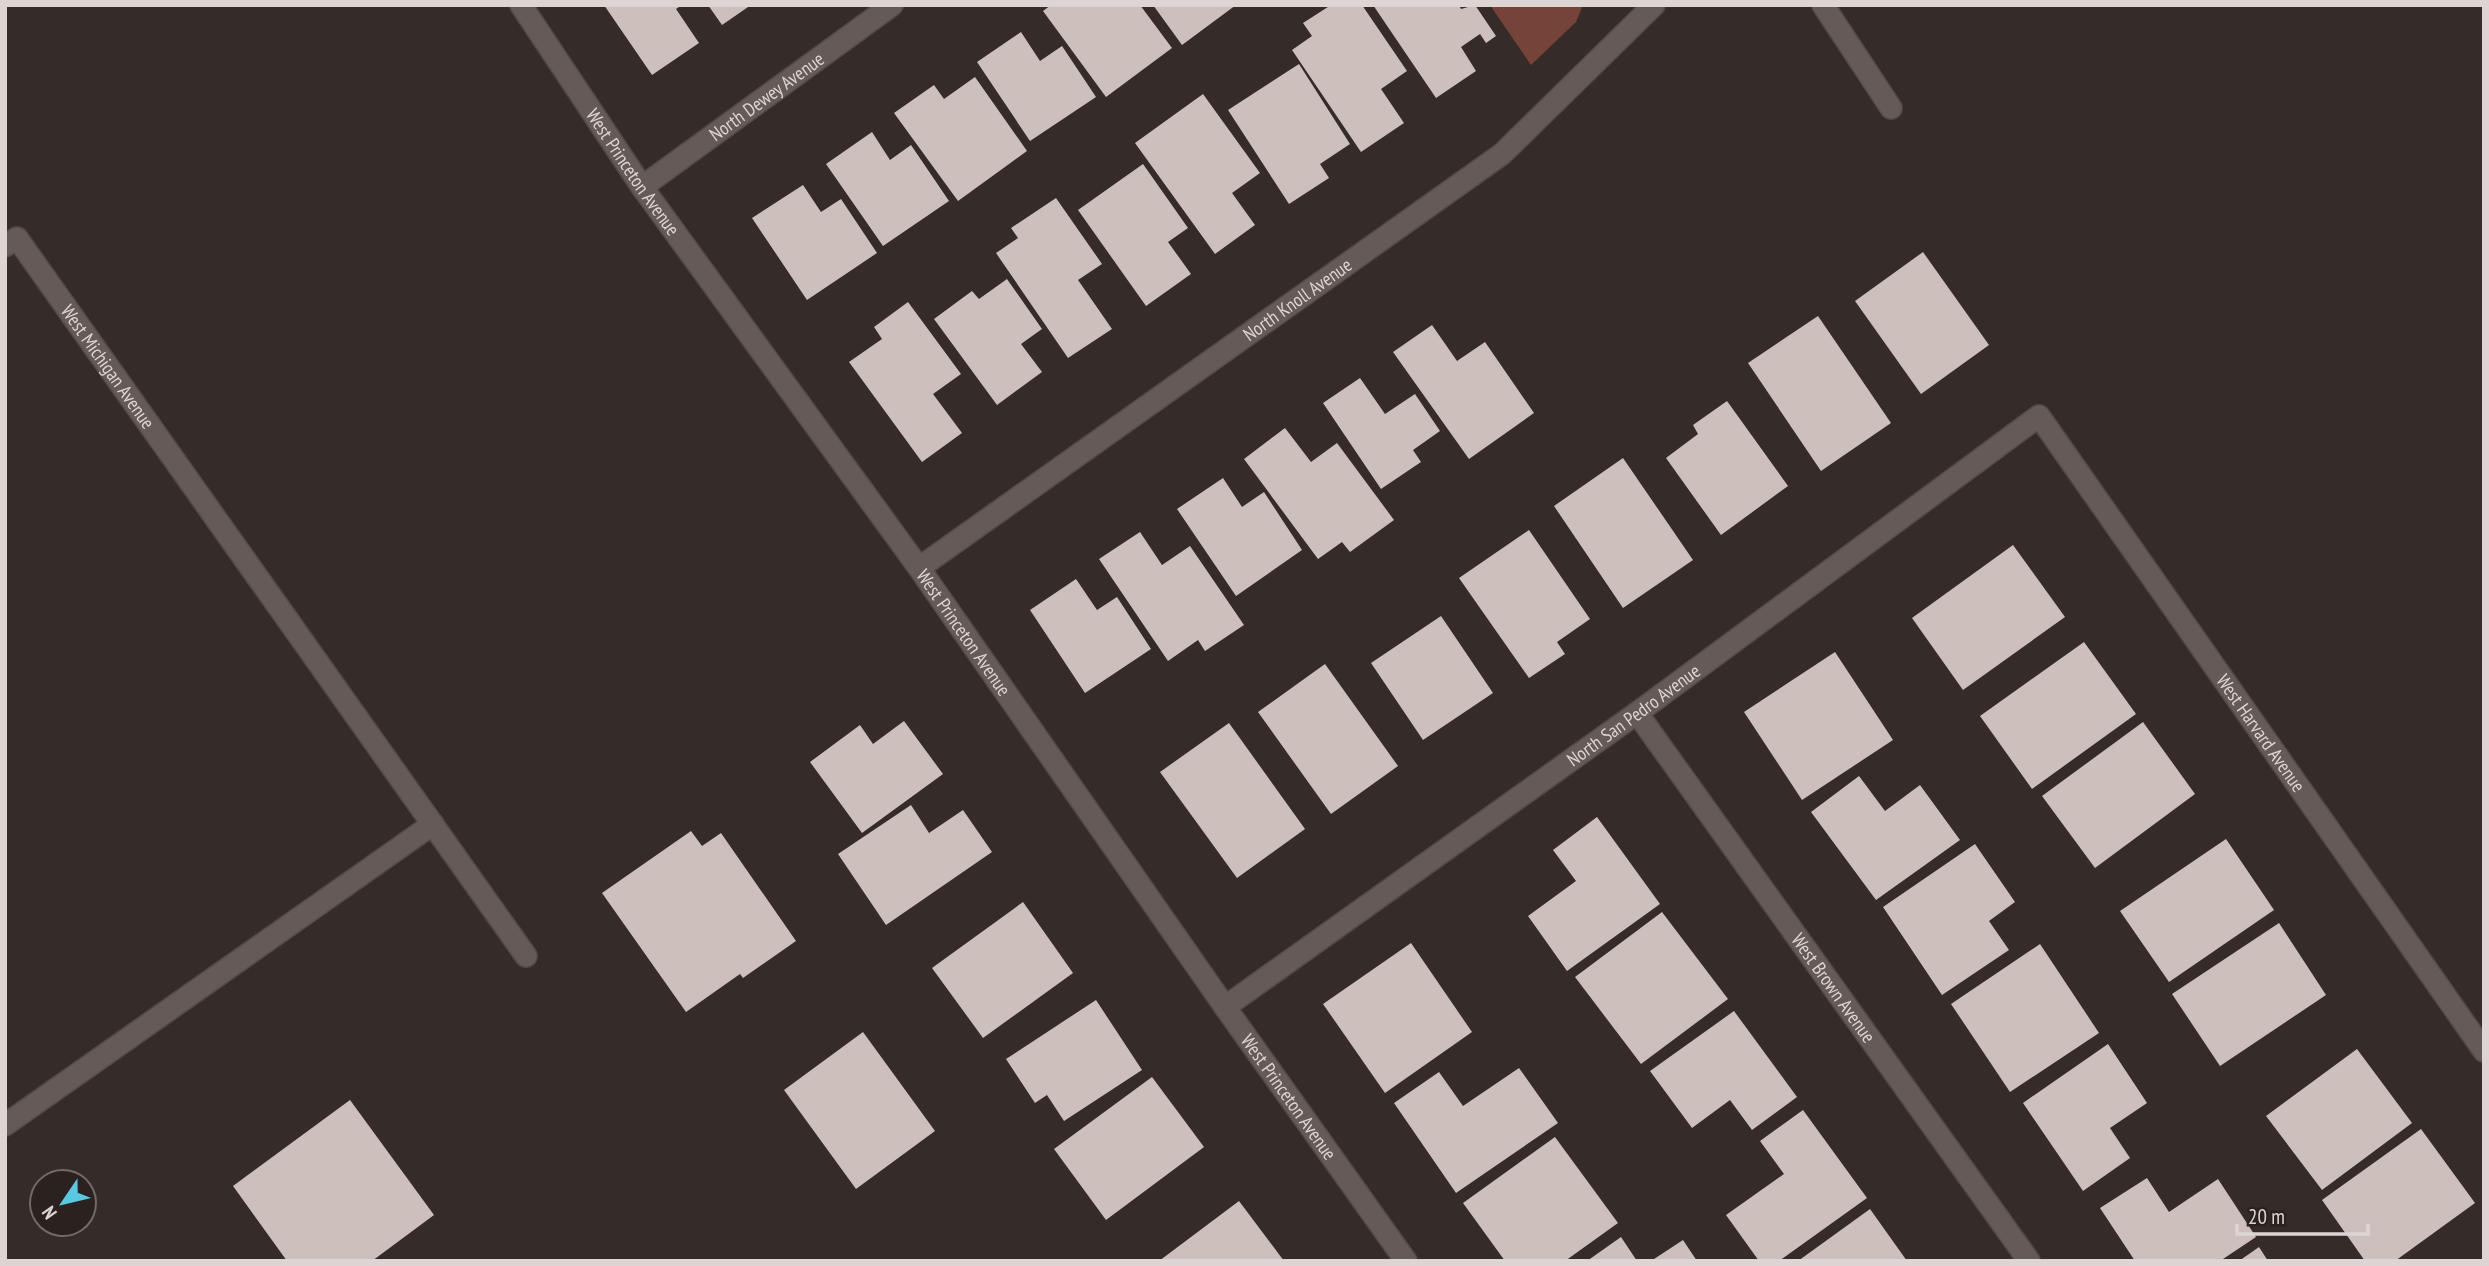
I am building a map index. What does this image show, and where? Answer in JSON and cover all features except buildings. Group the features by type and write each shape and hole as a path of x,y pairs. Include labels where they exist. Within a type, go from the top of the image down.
{"street":[{"name":"West Princeton Avenue","path":"521,5 642,187 919,569 1406,1261"},
{"name":"North Dewey Avenue","path":"642,187 891,5"},
{"name":"North Knoll Avenue","path":"919,569 1502,154 1654,5"},
{"path":"1823,5 1891,108"},
{"name":"West Michigan Avenue","path":"11,242 269,591 526,956"},
{"name":"North San Pedro Avenue","path":"1225,1007 1637,713 2039,416"},
{"name":"West Harvard Avenue","path":"2039,416 2484,1051"},
{"name":"West Brown Avenue","path":"1637,713 2029,1261"},
{"path":"5,1125 433,824"}],"shaded area":[{"path":"1490,5 1583,5 1576,22 1531,65"}]}
